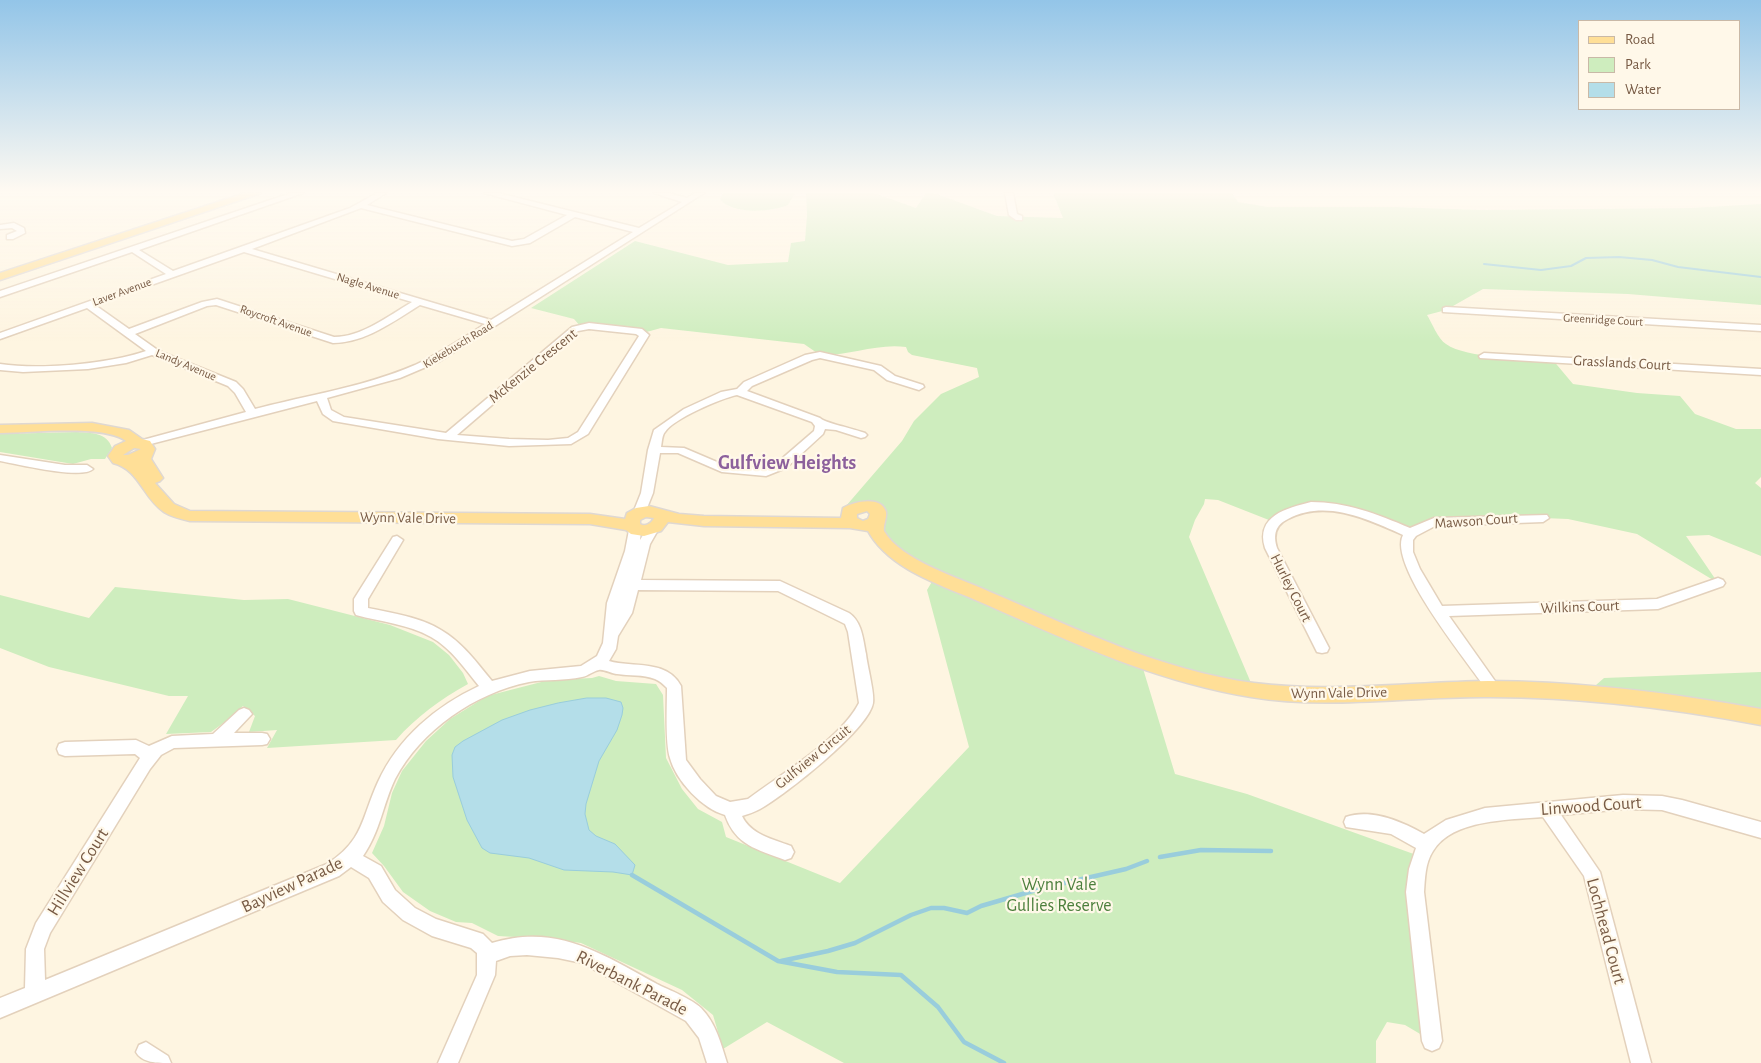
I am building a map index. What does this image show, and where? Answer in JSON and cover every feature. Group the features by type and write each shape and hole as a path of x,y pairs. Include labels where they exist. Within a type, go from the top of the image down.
{"main road":[{"path":"0,276 101,243"},
{"path":"0,429 81,426 106,429 124,433 144,447"},
{"name":"Wynn Vale Drive","path":"106,429 120,440 122,456 139,470 163,504 169,510 180,514 198,516 795,521 816,524 853,521 868,525 876,522 876,532 887,546 936,575 1119,654 1171,672 1221,684 1274,692 1322,695 1489,689 1537,690 1630,697 1761,717"},
{"path":"122,456 144,447"},
{"name":"Wynn Vale Drive","path":"144,447 144,459 148,467 175,504 192,511 227,515"},
{"name":"Wynn Vale Drive","path":"853,521 887,556 906,566 936,575"}],"street":[{"path":"0,294 152,243"},
{"name":"Laver Avenue","path":"0,336 262,243"},
{"path":"507,243 519,243"},
{"name":"Kiekebusch Road","path":"144,447 252,413 375,383 418,369 436,360 622,243"},
{"path":"132,249 172,274"},
{"name":"Nagle Avenue","path":"244,249 493,324"},
{"name":"Roycroft Avenue","path":"128,333 205,304 217,302 333,340 345,341 419,302"},
{"name":"Landy Avenue","path":"88,304 153,352 232,384 239,391 252,413"},
{"name":"Greenridge Court","path":"1446,310 1761,328"},
{"name":"McKenzie Crescent","path":"321,396 325,411 332,417 448,437 493,443 566,442 576,440 582,434 644,335 639,331 591,326 576,329 448,437"},
{"path":"0,367 100,366 129,361 153,352"},
{"path":"740,392 748,384 809,357 820,355 877,368 891,378 919,387"},
{"name":"Grasslands Court","path":"1484,356 1761,372"},
{"path":"785,852 746,836 740,831 732,811 721,809 713,803 680,764 677,757 674,686 669,678 653,672 611,669 599,663 609,649 612,636 625,613 627,585 644,544 645,520 654,450 658,433 664,426 688,411 725,394 740,392 816,420 821,425 838,426 861,435"},
{"path":"654,450 680,450 726,468 766,472 782,465 819,432 821,425"},
{"path":"0,458 65,469 87,469"},
{"name":"Hurley Court","path":"1322,648 1271,548 1268,534 1272,524 1277,519 1293,511 1313,507 1336,507 1370,516 1411,533"},
{"name":"Mawson Court","path":"1411,533 1434,522 1543,518"},
{"path":"1411,533 1405,547 1406,556 1456,637 1464,658 1478,680 1489,689"},
{"path":"397,540 361,599 361,611 381,615 435,632 457,649 490,688"},
{"name":"Wilkins Court","path":"1439,611 1658,604 1718,583"},
{"name":"Gulfview Circuit","path":"627,585 780,586 844,617 853,626 866,703 860,716 844,736 754,804 745,809 732,811"},
{"name":"Bayview Parade","path":"0,1008 333,870 351,858 368,835 386,783 393,769 411,744 448,711 490,688 527,677 582,672 599,663"},
{"path":"217,740 244,714"},
{"name":"Hillview Court","path":"35,994 35,949 42,929 148,758 156,750 172,742 262,738"},
{"path":"65,749 136,747 143,750 148,758"},
{"name":"Linwood Court","path":"1426,845 1451,826 1467,819 1623,802 1662,803 1701,812 1760,831"},
{"name":"Lochhead Court","path":"1547,809 1591,872 1641,1063"},
{"path":"1352,822 1380,822 1402,829 1426,845 1417,872 1415,892 1432,1041"},
{"path":"351,858 375,872 390,896 409,914 432,927 476,940 484,947 487,954 486,975 448,1063"},
{"name":"Riverbank Parade","path":"487,954 511,947 524,946 585,955 692,1014 707,1033 717,1063"}],"green space":[{"name":"Wynn Vale Gullies Reserve","path":"633,243 641,243 728,265 788,262 791,243 1761,243 1761,305 1628,294 1483,289 1446,310 1427,315 1440,338 1446,344 1456,349 1468,353 1497,357 1552,359 1573,384 1637,393 1680,396 1695,414 1736,429 1761,429 1761,477 1755,483 1761,488 1761,556 1709,535 1686,536 1718,583 1637,534 1568,519 1448,521 1411,533 1325,506 1274,522 1218,500 1205,499 1195,520 1189,537 1254,690 1141,662 1175,774 1247,794 1422,857 1432,1041 1405,1025 1387,1022 1376,1041 1376,1063 844,1063 767,1022 723,1049 713,1015 682,990 581,943 498,936 472,923 456,922 430,911 403,892 372,853 384,826 392,793 402,771 426,741 450,719 487,696 549,680 599,676 616,681 656,684 663,695 666,758 682,789 698,809 722,822 726,837 840,883 969,747 927,590 936,575 887,546 878,512 846,506 902,441 914,421 941,394 979,377 977,368 912,355 906,347 884,347 842,354 820,355 804,344 661,328 643,333 581,327 574,319 531,308"},
{"path":"77,432 98,434 106,439 112,448 105,459 91,459 73,464 0,452 0,434"},
{"path":"115,587 244,600 288,599 390,625 433,642 449,655 463,673 468,684 429,709 396,740 267,748 277,730 249,732 255,716 243,706 211,732 166,734 188,696 169,696 49,667 0,648 0,595 89,618"},
{"path":"1761,672 1761,717 1588,692 1604,678"}],"water":[{"path":"587,698 606,698 621,702 623,708 617,730 599,761 586,804 585,814 589,830 596,836 615,844 635,865 632,875 613,872 564,870 529,858 490,853 482,848 467,820 453,777 452,755 455,747 502,720 530,710"}],"waterway":[{"path":"1484,264 1541,270 1571,266 1586,258 1619,257 1652,260 1678,267 1761,277"},
{"path":"1160,857 1201,850 1271,851"},
{"path":"1056,885 1126,869 1147,861"},
{"path":"632,875 778,961 837,972 901,975 938,1007 964,1042 1004,1063"},
{"path":"781,961 855,943 911,915 931,908 944,908 967,913 981,906 1043,888"}],"district":[{"name":"Gulfview Heights","path":"787,463"}]}
